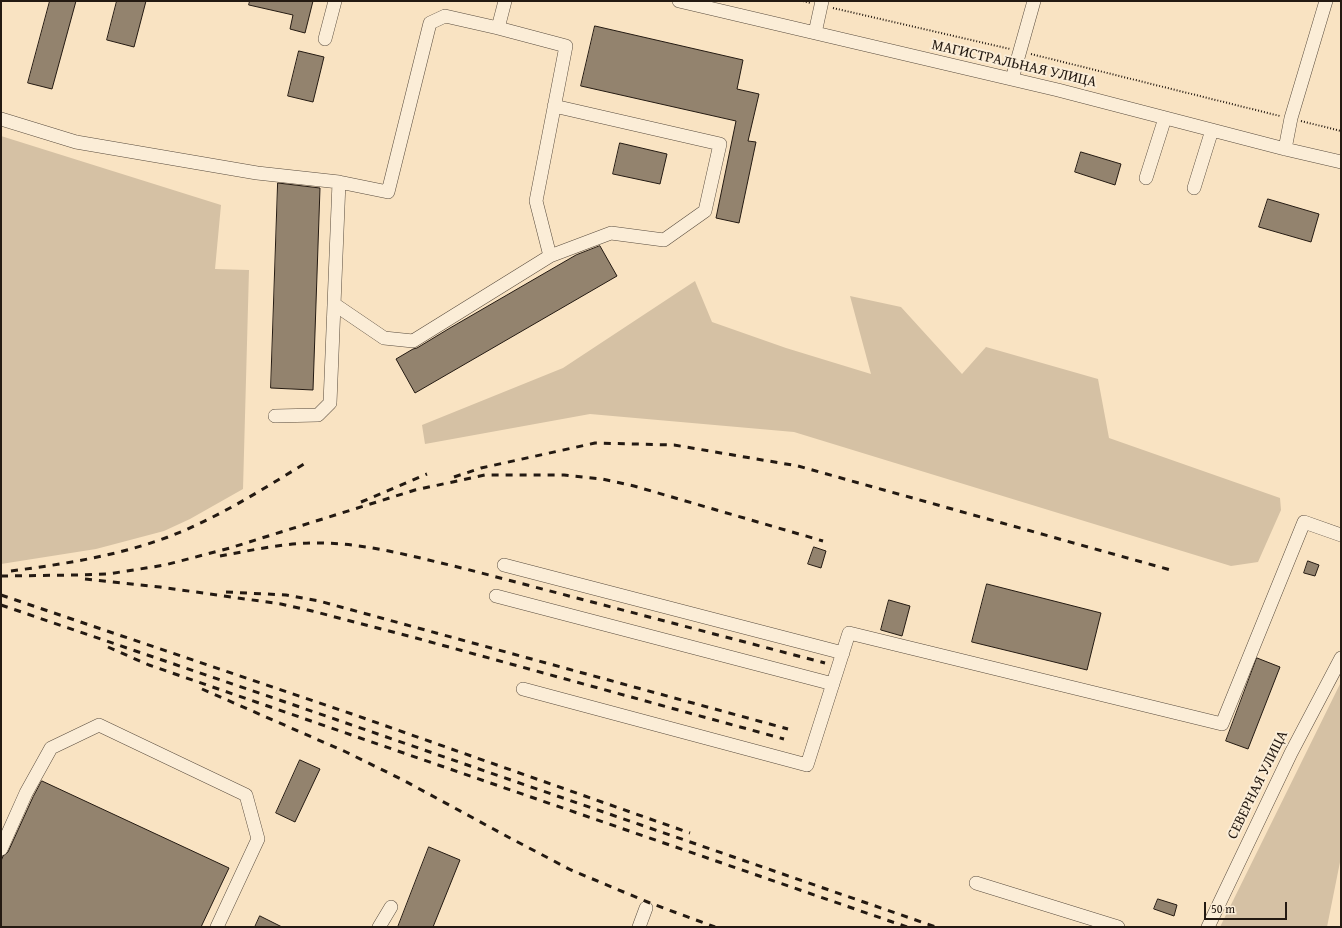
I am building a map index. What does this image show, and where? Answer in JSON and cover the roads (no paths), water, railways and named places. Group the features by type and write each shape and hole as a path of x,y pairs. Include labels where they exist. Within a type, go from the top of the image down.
{"street":[{"path":"325,39 335,1"},
{"path":"498,28 505,1"},
{"name":"МАГИСТРАЛЬНАЯ УЛИЦА","path":"679,1 1012,79 1341,162"},
{"path":"1012,79 1034,1"},
{"path":"1285,149 1291,118 1326,1"},
{"path":"815,34 822,3"},
{"path":"1,119 76,142 257,173 339,182 388,192 430,23 445,16 498,28 566,46 536,201 550,256"},
{"path":"334,304 384,338 413,341 550,256 611,233 664,240 705,211 720,144 554,106"},
{"path":"1146,178 1165,118"},
{"path":"1194,188 1212,130"},
{"path":"275,416 318,415 330,403 339,182"},
{"path":"523,689 807,765 849,633 1222,724 1304,522 1341,535"},
{"path":"504,565 843,653"},
{"path":"496,596 833,684"},
{"name":"СЕВЕРНАЯ УЛИЦА","path":"1208,927 1291,753 1341,658"},
{"path":"1,849 26,793 52,748 99,725 246,795 258,839 217,927"},
{"path":"976,884 1118,927"},
{"path":"380,927 391,907"},
{"path":"639,927 646,908"}],"railway":[{"path":"454,477 481,468 595,443 674,445 798,466 1174,571"},
{"path":"11,571 71,562 110,554 149,544 168,537 222,512 309,461"},
{"path":"361,502 427,474"},
{"path":"1,576 108,574 165,565 230,548 415,490 485,475 564,475 602,479 634,486 823,541"},
{"path":"220,556 271,547 309,543 340,544 377,549 466,569 825,663"},
{"path":"85,579 160,587 281,604 312,611 784,739"},
{"path":"226,592 286,595 319,601 788,729"},
{"path":"1,595 352,714 690,833"},
{"path":"1,605 936,927"},
{"path":"108,647 149,665 907,927"},
{"path":"202,689 346,752 403,780 571,870 650,903 715,927"}]}
